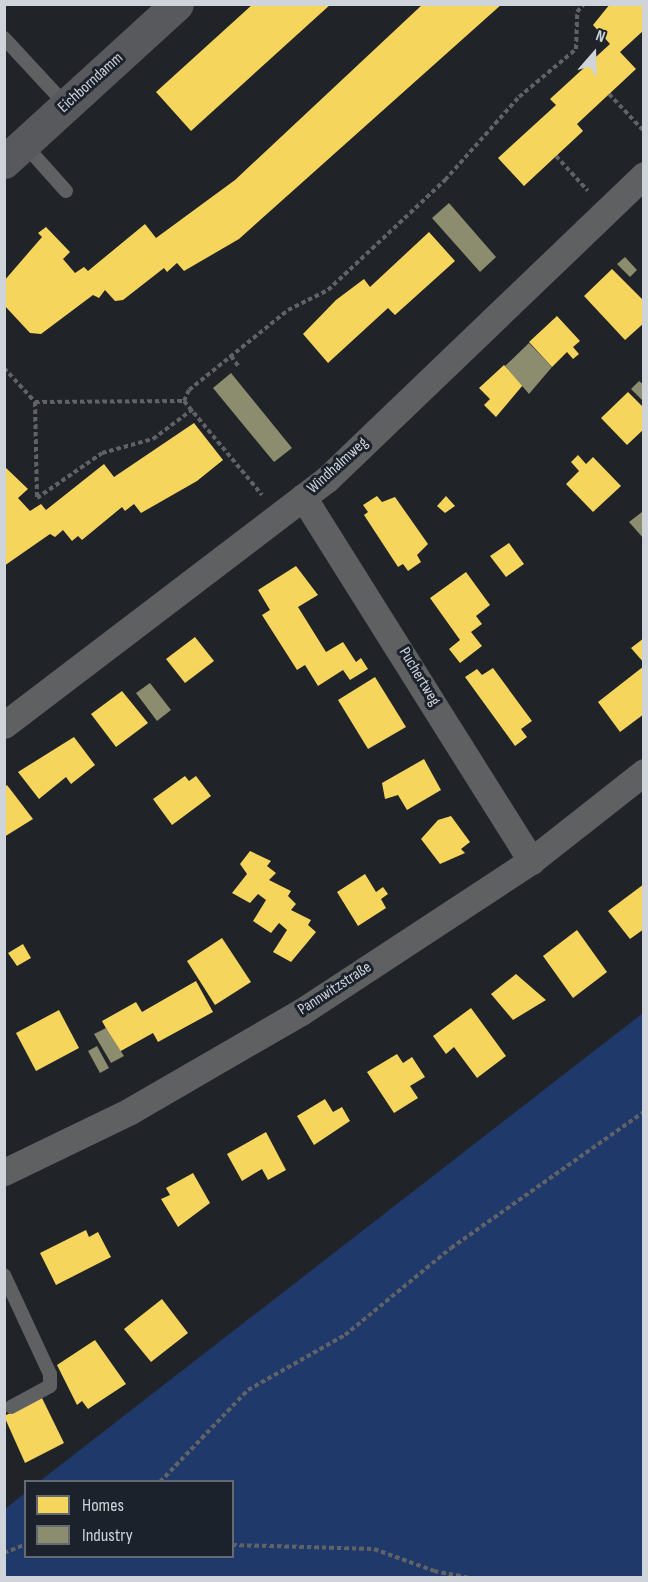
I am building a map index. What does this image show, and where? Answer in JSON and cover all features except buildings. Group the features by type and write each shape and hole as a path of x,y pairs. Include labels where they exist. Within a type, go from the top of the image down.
{"main road":[{"name":"Eichborndamm","path":"14,153 174,6"}],"street":[{"name":"Windhalmweg","path":"4,724 303,497 644,175"},
{"name":"Puchertweg","path":"303,497 531,861"},
{"name":"Pannwitzstraße","path":"4,1172 195,1076 531,861 644,772"}],"lane":[{"path":"4,38 66,105"},
{"path":"14,153 66,191"},
{"path":"4,1275 50,1374 50,1386 11,1407"}],"path":[{"path":"184,401 189,390 288,310 328,290 445,180 519,97 576,49 577,12 584,4"},
{"path":"609,94 644,131"},
{"path":"556,156 594,197"},
{"path":"231,356 239,367"},
{"path":"4,368 35,402 37,498 102,453 153,439 193,410"},
{"path":"35,402 184,401 267,501"},
{"path":"162,1480 248,1390 345,1335 452,1248 644,1112"},
{"path":"4,1553 24,1545"},
{"path":"234,1545 375,1549 434,1571 470,1578"}],"shaded area":[{"path":"643,1013 643,1577 5,1577 5,1509 24,1494 24,1558 234,1558 234,1480 41,1480"}]}
